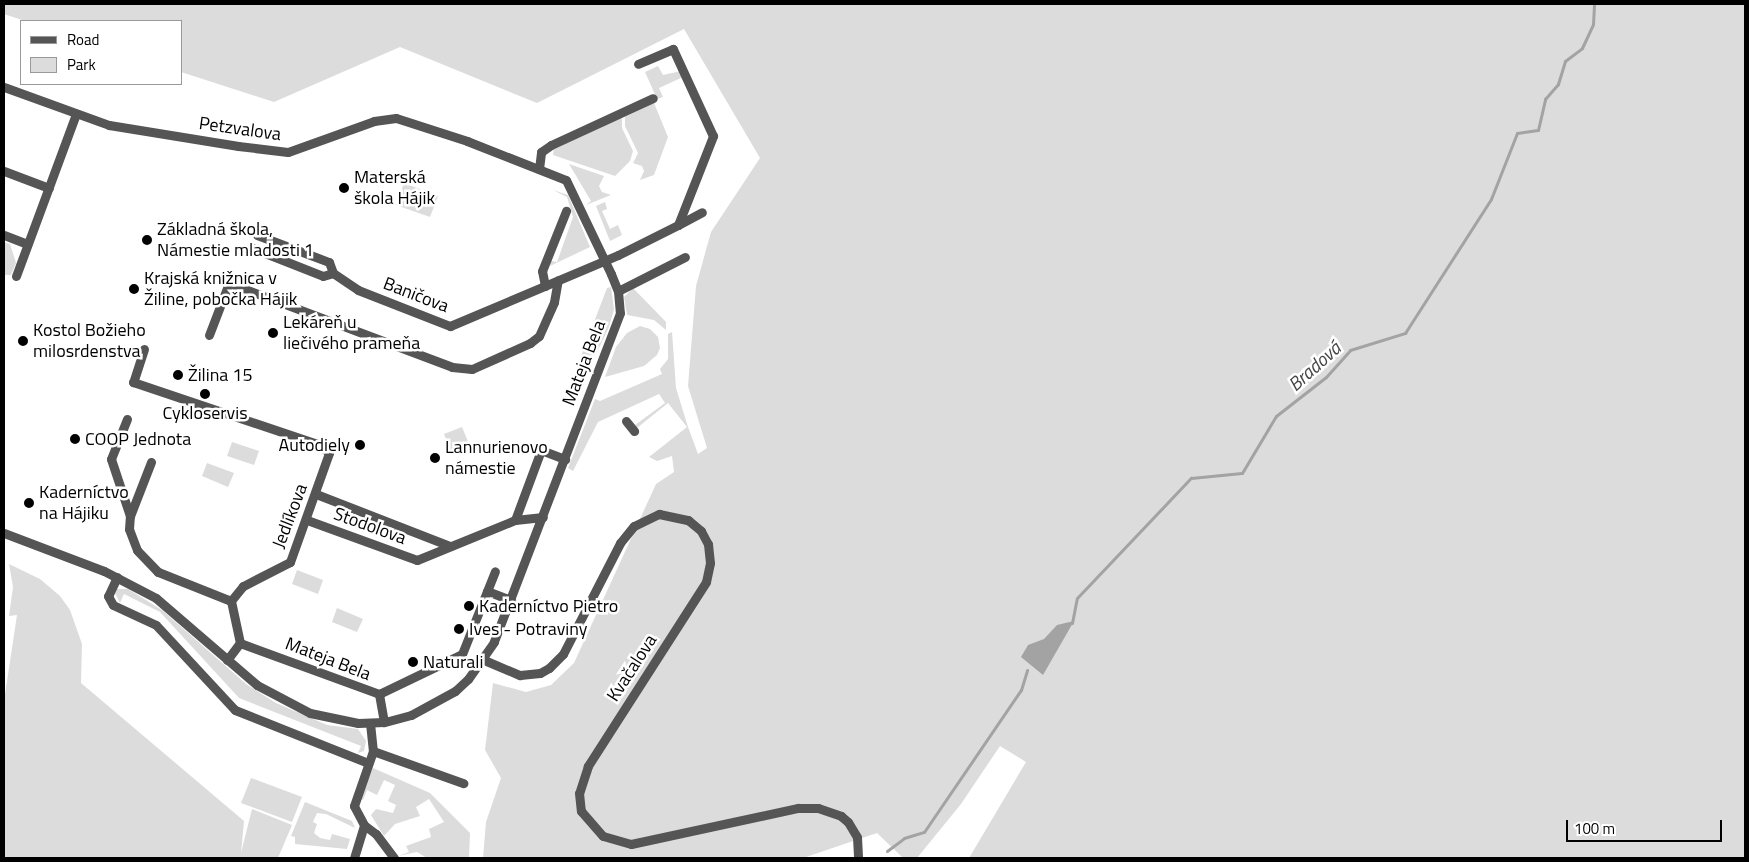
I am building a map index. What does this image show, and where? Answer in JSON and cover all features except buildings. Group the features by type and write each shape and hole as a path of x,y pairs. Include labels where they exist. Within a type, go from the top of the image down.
{"street":[{"path":"638,64 672,49 713,136 678,225"},
{"name":"Petzvalova","path":"4,86 76,114 140,132 288,152 374,120 396,118 420,124 526,163"},
{"path":"539,169 542,152 551,145 653,98"},
{"path":"16,276 76,114"},
{"name":"Mateja Bela","path":"4,533 117,577 167,605 227,660 257,684 310,714 344,722 384,722 411,715 442,700 468,679 484,660 511,600 617,325 618,291 566,180 526,163"},
{"path":"4,171 49,188"},
{"path":"545,286 542,271 566,212"},
{"name":"Baničova","path":"257,235 329,262 332,273 358,290 450,326 604,260 702,212"},
{"path":"4,235 27,244"},
{"name":"Baničova","path":"252,248 323,276 332,273"},
{"path":"618,291 685,257"},
{"path":"209,335 229,283 452,367 472,369 530,343 539,336 554,302 558,280"},
{"name":"Jedlíkova","path":"144,349 133,382 320,445 329,453 307,520 288,565 243,586 231,600"},
{"path":"127,419 111,460 130,516 132,540 150,567 231,600 240,643 227,660"},
{"path":"626,421 634,431"},
{"path":"515,520 541,450 565,459"},
{"path":"130,516 151,462"},
{"name":"Stodolova","path":"316,494 450,546"},
{"name":"Kvačalova","path":"484,660 520,676 540,673 549,668 563,654 620,543 634,526 660,514 688,520 701,531 708,544 710,563 706,582 588,766 579,793 581,811 603,836 630,844 798,808 818,808 841,816 848,822 857,838 858,858"},
{"name":"Stodolova","path":"307,520 417,560 515,520 543,517"},
{"name":"Mateja Bela","path":"240,643 379,694 457,659 465,649 495,571"},
{"path":"117,577 108,596 113,605 156,625 235,710 368,763"},
{"path":"487,591 511,600"},
{"path":"379,694 384,722"},
{"path":"370,723 373,751 354,798 354,806 364,824 376,834 394,858"},
{"path":"373,751 463,783"},
{"path":"354,858 364,824"}],"green space":[{"path":"4,4 1745,4 1745,858 969,858 1026,762 1000,746 961,804 917,858 903,858 877,833 803,858 483,858 486,822 501,778 485,750 493,683 526,692 551,685 574,663 656,484 674,472 672,456 657,461 649,457 687,427 668,403 637,428 635,425 665,403 659,394 598,422 573,471 568,468 595,399 600,401 662,374 660,369 668,359 668,334 672,332 676,388 698,454 707,448 688,386 696,286 711,232 760,158 684,29 537,103 400,47 274,102 182,72 182,20 22,20 4,14"},
{"path":"658,66 663,75 681,71 683,77 659,88 663,97 657,99 645,72"},
{"path":"654,103 668,137 654,175 640,180 644,171 642,166 633,163 638,153 625,126 625,117"},
{"path":"622,116 622,128 633,151 630,161 615,176 553,155 554,148"},
{"path":"569,164 604,176 599,186 602,192 611,195 586,205 591,201"},
{"path":"404,183 438,196 430,217 396,205"},
{"path":"553,190 568,195 590,247 550,266 551,261 557,262 573,217 567,197"},
{"path":"605,202 607,209 602,211 610,229 618,225 622,235 610,241 596,206"},
{"path":"4,242 10,244 16,263 11,275 4,275"},
{"path":"611,287 614,309 609,327 597,352 578,364 607,288"},
{"path":"633,288 666,322 666,330 654,320 627,315 624,297"},
{"path":"640,326 650,329 658,337 660,348 657,355 644,366 605,377 616,347 627,333"},
{"path":"462,427 469,444 451,452 444,434"},
{"path":"232,442 259,451 254,465 227,456"},
{"path":"207,463 234,473 228,487 202,476"},
{"path":"9,564 40,579 60,596 70,610 82,644 81,683 244,821 241,853 252,809 292,825 278,858 4,858 4,701 17,615 9,616 13,587"},
{"path":"297,570 323,580 318,594 292,584"},
{"path":"117,589 128,589 162,610 246,684 276,703 327,725 358,729 366,741 364,751 358,753 361,746 239,698 160,612 124,594 120,603 115,593"},
{"path":"337,608 363,619 357,632 332,622"},
{"path":"373,768 430,793 470,833 469,858 427,858 417,852 398,856 409,852 406,846 431,837 429,829 444,822 429,799 416,807 420,816 395,824 384,836 371,815 376,809 393,813 396,805 388,801 395,785 384,780 377,795 367,790 363,800 360,798"},
{"path":"251,778 302,797 292,822 241,803"},
{"path":"305,802 352,821 355,828 326,814 317,813 313,822 317,824 314,833 320,838 330,840 332,834 350,839 347,849 295,844 295,837 291,836"}],"shaded area":[{"path":"1074,621 1043,675 1021,657 1028,645 1044,639 1057,625"}],"waterway":[{"name":"Bradová","path":"1072,623 1077,598 1191,478 1242,473 1276,416 1326,377 1350,350 1405,333 1491,199 1517,133 1538,130 1545,99 1558,84 1565,61 1582,48 1593,24 1594,4"},
{"path":"887,851 904,838 924,832 1021,690 1027,670"}],"place":[{"name":"Materská škola Hájik","path":"344,188"},
{"name":"Základná škola, Námestie mladosti 1","path":"147,240"},
{"name":"Krajská knižnica v Žiline, pobočka Hájik","path":"134,289"},
{"name":"Lekáreň u liečivého prameňa","path":"273,333"},
{"name":"Kostol Božieho milosrdenstva","path":"23,341"},
{"name":"Žilina 15","path":"178,375"},
{"name":"Cykloservis","path":"205,394"},
{"name":"COOP Jednota","path":"75,439"},
{"name":"Autodiely","path":"360,445"},
{"name":"Lannurienovo námestie","path":"435,458"},
{"name":"Kaderníctvo na Hájiku","path":"29,503"},
{"name":"Kaderníctvo Pietro","path":"469,606"},
{"name":"Ives - Potraviny","path":"459,629"},
{"name":"Naturali","path":"413,662"}]}
